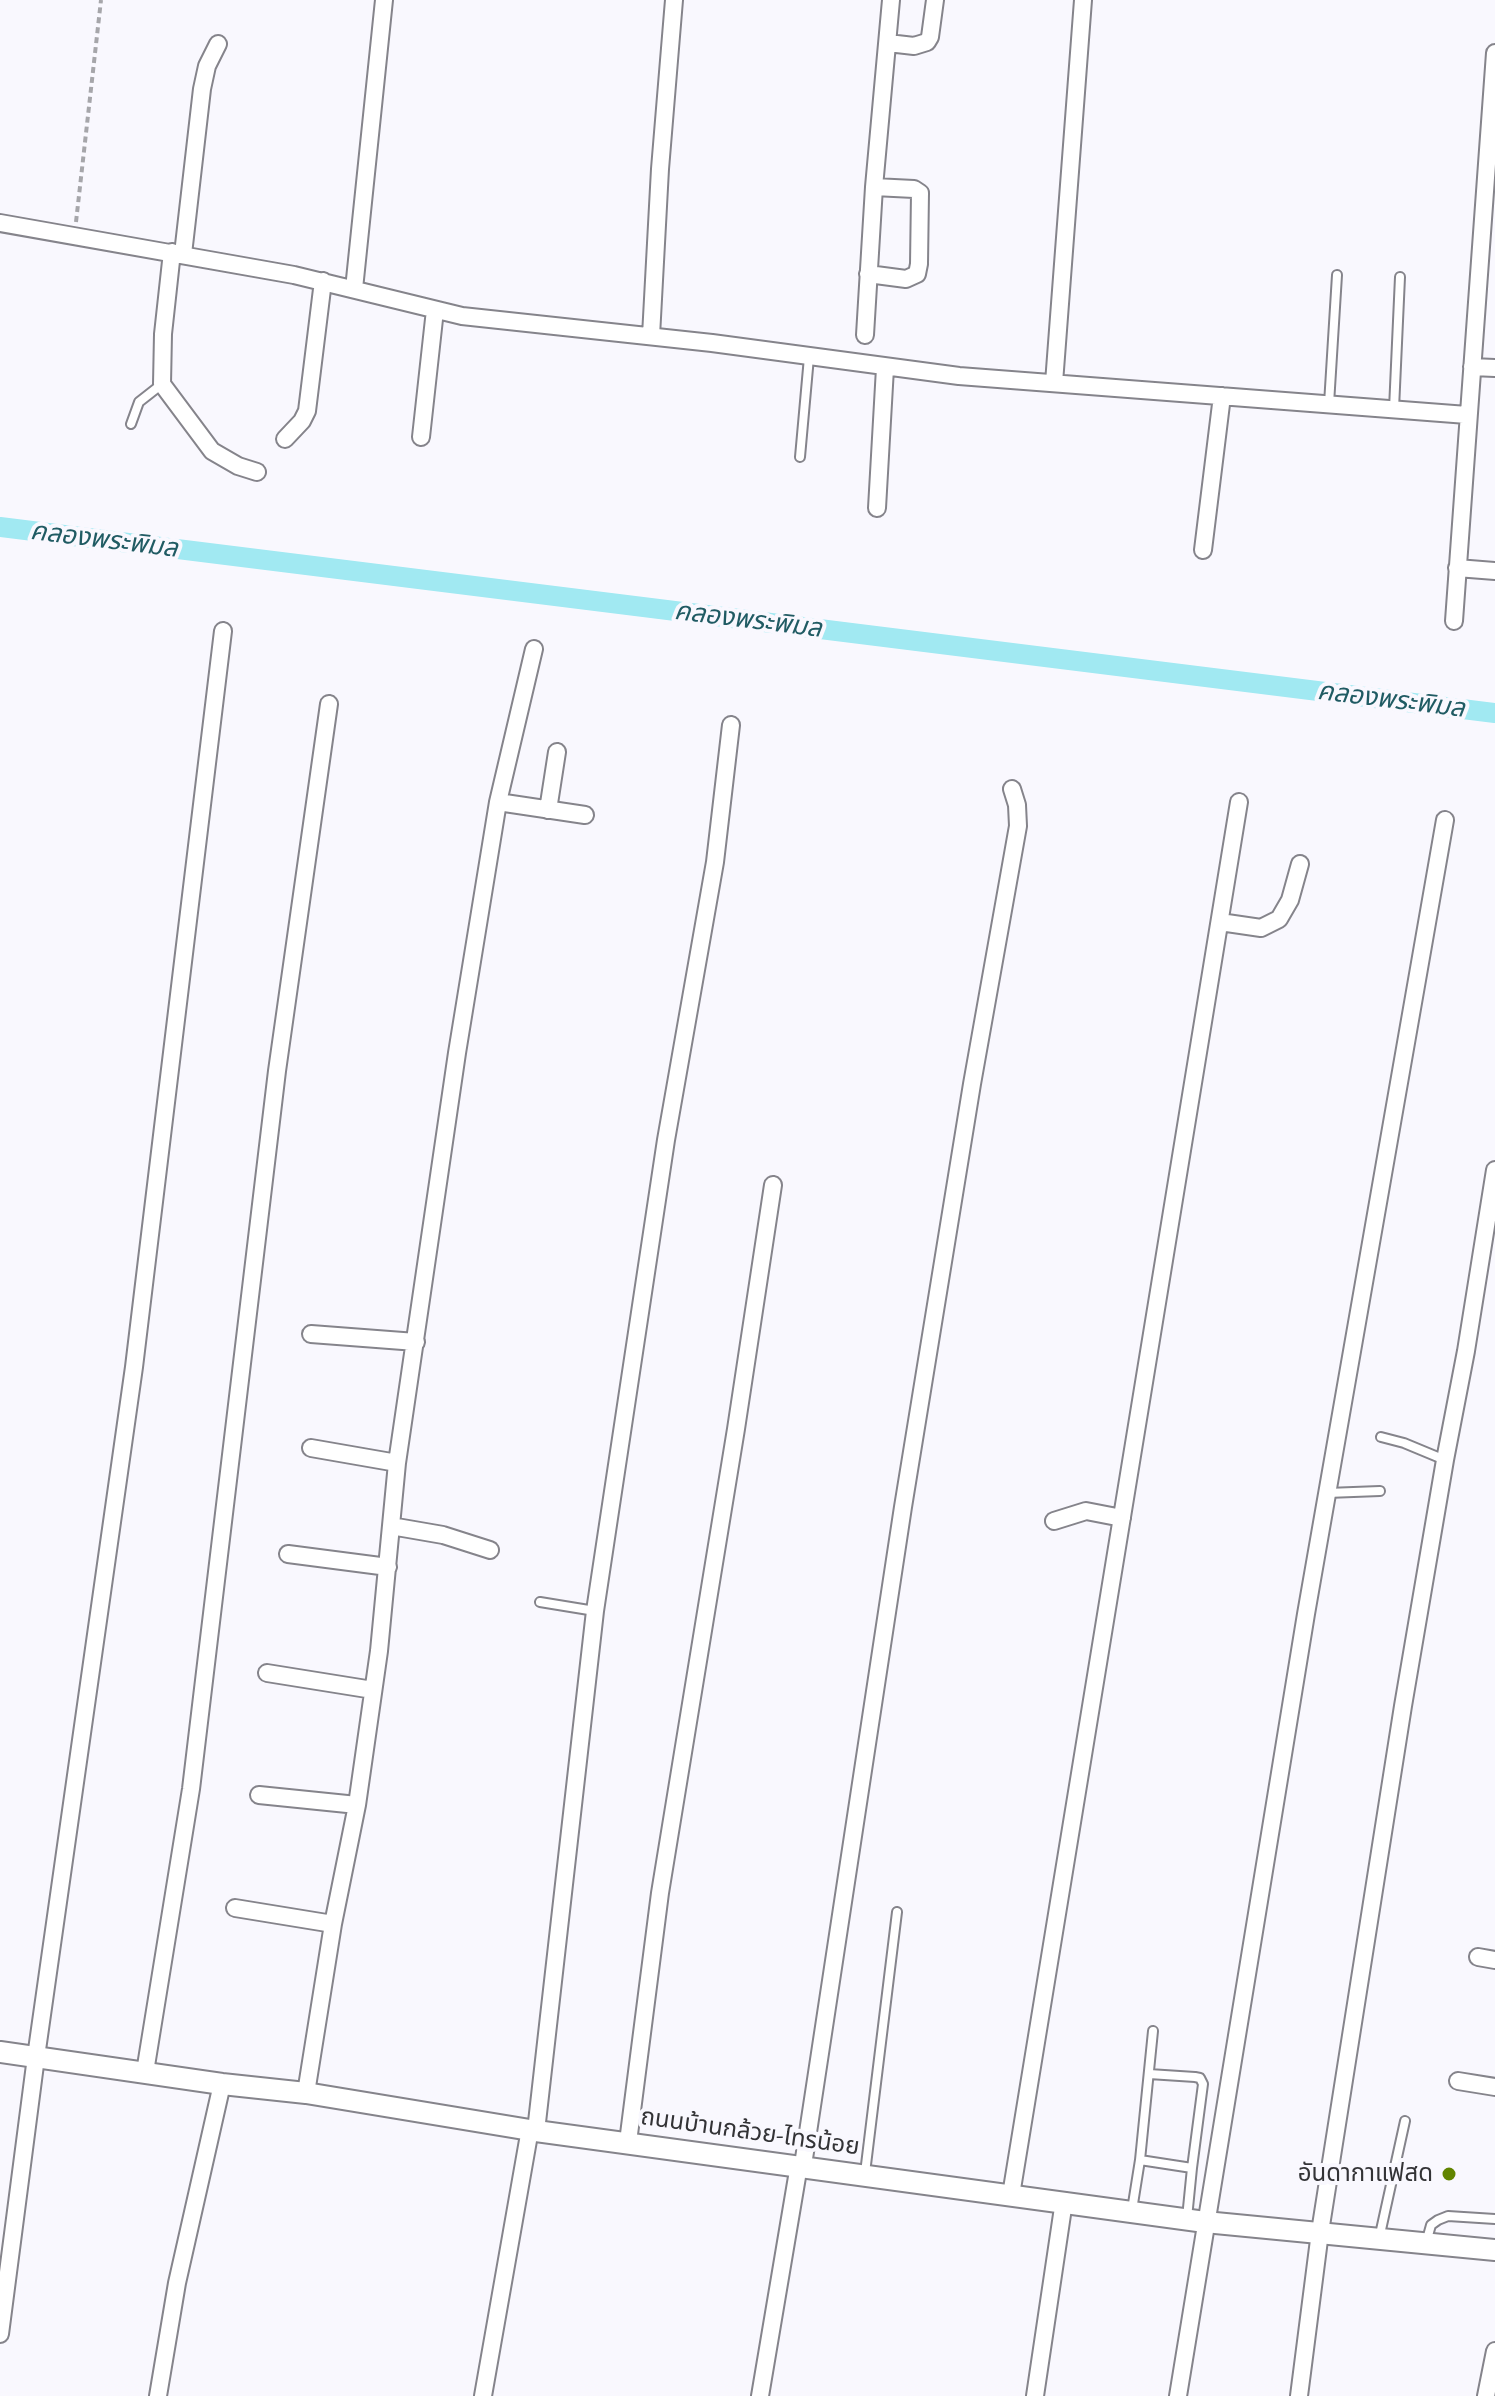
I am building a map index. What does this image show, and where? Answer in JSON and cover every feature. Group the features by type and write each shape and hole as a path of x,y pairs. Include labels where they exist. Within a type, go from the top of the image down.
{"street":[{"path":"354,289 384,0"},
{"path":"651,336 660,169 674,0"},
{"path":"865,335 874,187 891,0"},
{"path":"888,43 914,46 927,42 935,0"},
{"path":"1054,383 1083,0"},
{"path":"218,44 207,66 202,89 163,334 162,384 212,451 238,466 257,472"},
{"path":"1454,621 1495,53"},
{"path":"868,274 906,279 917,274 919,264 920,193 914,189 874,187"},
{"path":"0,223 323,281 462,316 651,336 885,368 1467,415"},
{"path":"285,439 307,411 323,281"},
{"path":"421,437 435,310"},
{"path":"1472,367 1495,368"},
{"path":"877,508 885,368"},
{"path":"1203,550 1222,396"},
{"path":"1457,568 1495,571"},
{"path":"0,2334 134,1367 223,631"},
{"path":"306,2093 333,1924 357,1805 388,1567 397,1463 457,1053 498,802 534,649"},
{"path":"145,2072 191,1789 277,1071 329,704"},
{"path":"483,2396 533,2130 595,1611 666,1140 715,862 731,725"},
{"path":"548,810 557,752"},
{"path":"760,2396 801,2165 906,1491 1018,826 1012,789"},
{"path":"498,802 585,815"},
{"path":"1011,2195 1239,802"},
{"path":"1178,2396 1196,2221 1445,820"},
{"path":"1220,922 1261,928 1279,919 1290,900 1300,864"},
{"path":"1299,2396 1320,2232 1495,1170"},
{"path":"628,2142 660,1893 773,1185"},
{"path":"311,1334 416,1342"},
{"path":"311,1448 397,1463"},
{"path":"1054,1521 1086,1511 1122,1518"},
{"path":"391,1526 443,1535 490,1550"},
{"path":"288,1554 388,1567"},
{"path":"267,1673 373,1690"},
{"path":"259,1795 357,1805"},
{"path":"235,1908 333,1924"},
{"name":"ถนนบ้านกล้วย-ไทรน้อย","path":"0,2052 306,2093 533,2130 1196,2221 1495,2250"},
{"path":"1458,2081 1495,2087"},
{"path":"158,2396 177,2283 222,2084"},
{"path":"1035,2396 1064,2201"},
{"path":"1486,2396 1495,2351"}],"lane":[{"path":"1329,404 1337,275"},
{"path":"1394,409 1400,277"},
{"path":"800,457 809,357"},
{"path":"131,424 139,402 162,384"},
{"path":"1381,1437 1445,1460"},
{"path":"1327,1493 1380,1491"},
{"path":"540,1602 595,1611"},
{"path":"865,2174 897,1912"},
{"path":"1132,2211 1153,2031"},
{"path":"1149,2074 1195,2077 1200,2078 1203,2084 1192,2168 1196,2221"},
{"path":"1379,2239 1405,2121"},
{"path":"1140,2160 1192,2168"},
{"path":"1426,2244 1431,2225 1448,2216 1495,2219"}],"path":[{"path":"75,236 101,0"}],"waterway":[{"name":"คลองพระพิมล","path":"0,527 1495,713"}],"place":[{"name":"อันดากาแฟสด","path":"1449,2174"}]}
